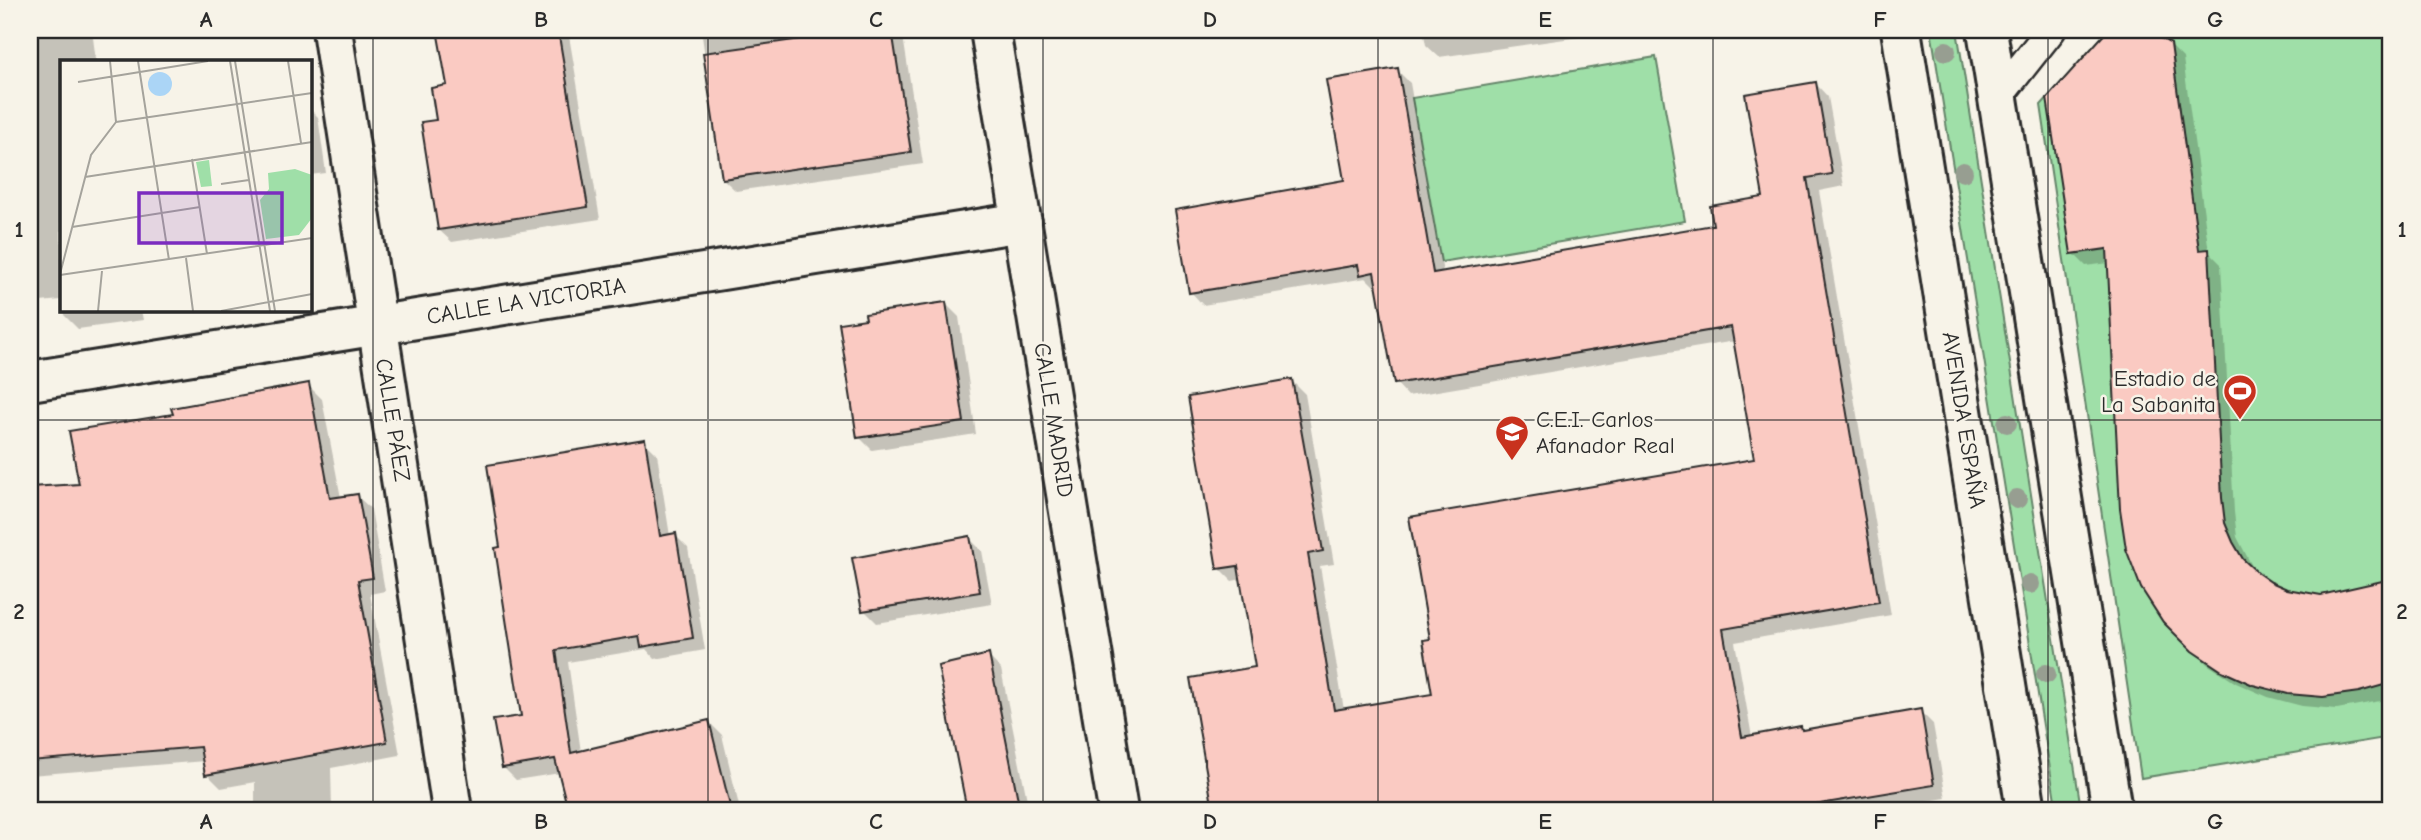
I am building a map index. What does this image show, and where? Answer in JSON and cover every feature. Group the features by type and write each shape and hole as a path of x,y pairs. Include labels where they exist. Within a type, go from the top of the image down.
{"street":[{"name":"CALLE PÁEZ","path":"332,30 452,810"},
{"name":"CALLE MADRID","path":"990,30 1118,810"},
{"name":"AVENIDA ESPAÑA","path":"1901,30 2026,810"},
{"path":"1987,30 2112,810"},
{"name":"CALLE LA VICTORIA","path":"30,380 1022,222"}],"lane":[{"path":"1998,97 2051,30"}],"green space":[{"path":"1931,30 1957,30 2080,802 2079,810 2058,810 2056,806"},
{"name":"Estadio de La Sabanita","path":"2108,30 2391,30 2391,737 2141,778 2041,105"},
{"path":"1656,57 1685,221 1441,262 1412,98"}],"building":[{"path":"437,30 558,30 588,207 438,230 421,122 436,120 431,88 447,85"},
{"path":"864,30 892,30 911,152 722,179 703,53"},
{"path":"2108,30 2146,30 2171,44 2199,250 2209,249 2222,498 2225,523 2233,542 2243,559 2258,573 2287,589 2321,595 2391,579 2391,683 2359,692 2323,697 2288,694 2253,685 2222,671 2192,651 2163,622 2141,588 2126,549 2120,509 2107,249 2071,254 2047,98"},
{"path":"1398,68 1433,273 1713,225 1710,206 1763,197 1745,94 1816,82 1832,174 1807,178 1879,602 1723,629 1742,737 1801,726 1802,730 1921,709 1934,785 1784,810 1213,810 1190,678 1255,667 1238,566 1217,569 1188,397 1292,379 1323,551 1308,554 1334,710 1432,694 1423,640 1430,639 1409,517 1754,459 1731,327 1394,384 1374,272 1360,275 1358,265 1189,293 1175,210 1344,180 1326,80"},
{"path":"946,302 964,422 857,438 839,323 866,319 865,314"},
{"path":"309,383 330,498 358,494 373,578 358,580 387,742 205,775 200,747 30,761 30,487 79,484 69,431 173,414 171,408"},
{"path":"645,439 660,536 676,533 693,638 641,647 639,636 556,650 571,753 709,720 731,810 568,810 555,759 502,768 493,720 521,716 495,548 500,547 487,465"},
{"path":"970,536 980,592 862,611 852,558"},
{"path":"989,654 1020,810 967,810 938,666"}],"place":[{"name":"Estadio de La Sabanita","path":"2240,421"},
{"name":"C.E.I. Carlos Afanador Real","path":"1512,462"}]}
